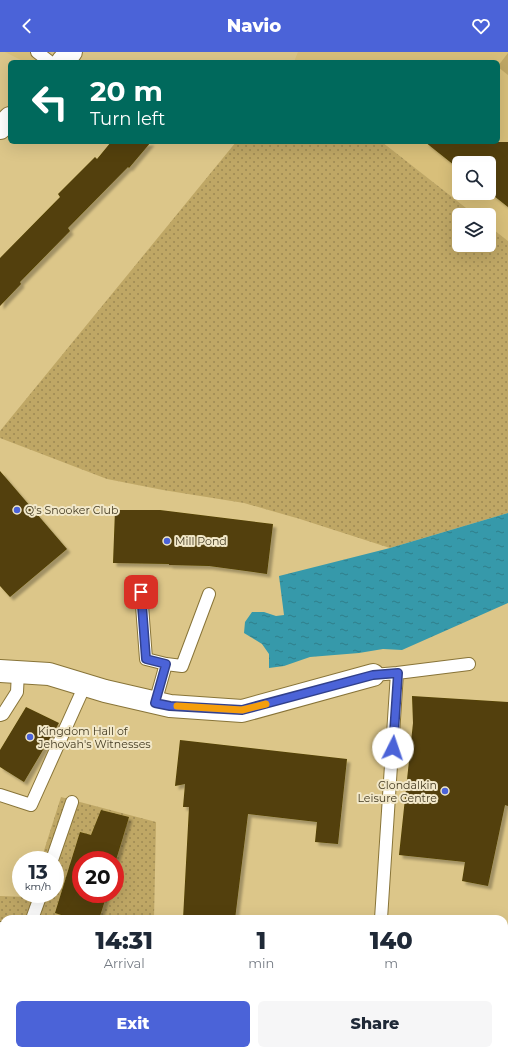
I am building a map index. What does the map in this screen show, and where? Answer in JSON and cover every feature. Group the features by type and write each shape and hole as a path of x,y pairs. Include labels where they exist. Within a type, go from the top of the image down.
{"street":[{"path":"64,60 71,52"},
{"path":"0,128 8,120"},
{"path":"9,672 49,674 105,691 170,706 242,710 373,675"}],"lane":[{"path":"37,52 47,60"},
{"path":"141,592 146,659 182,666 209,594"},
{"path":"155,703 166,664"},
{"path":"373,675 469,664"},
{"path":"0,715 3,714 17,692 9,672"},
{"path":"381,915 398,673"},
{"path":"0,795 31,805 85,685"},
{"path":"55,851 72,802"},
{"path":"33,915 38,903"}],"shaded area":[{"path":"5,52 46,52 40,60 21,60"},
{"path":"298,52 508,52 508,241 496,232 496,208 466,208 456,200 496,200 496,156 452,156 452,197 385,144 500,144 500,60 295,60"},
{"path":"508,53 508,75 500,69 500,63"},
{"path":"234,144 385,144 452,197 452,200 456,200 466,208 452,208 452,252 496,252 496,232 508,241 508,513 390,548 300,519 244,503 107,479 0,438 0,431"},
{"path":"61,797 156,822 154,915 0,915 0,896 12,896 12,903 64,903 64,851 44,851"}],"water":[{"path":"508,513 508,603 402,650 383,649 359,653 310,657 284,666 269,668 269,654 262,644 244,633 245,622 252,612 264,612 276,616 284,615 279,576 390,548"}],"building":[{"path":"500,142 508,142 508,207 496,198 496,156 452,156 452,163 428,144 500,144"},
{"path":"109,144 149,144 129,168 128,167 68,228 70,231 20,282 21,284 0,306 0,258 60,197 58,194 95,157 97,159"},
{"name":"Q's Snooker Club","path":"0,471 67,549 10,597 0,586"},
{"name":"Mill Pond","path":"115,510 160,510 273,524 267,574 209,566 113,563"},
{"name":"Clondalkin Leisure Centre","path":"412,696 508,702 508,806 505,805 488,886 462,881 465,862 399,855 413,723"},
{"name":"Kingdom Hall of Jehovah's Witnesses","path":"26,707 59,723 24,782 0,767 0,750"},
{"path":"180,740 347,759 338,844 315,842 317,822 248,814 235,915 183,915 189,807 183,807 185,784 175,786"},
{"path":"101,810 129,817 119,851 74,851 80,832 91,835"},
{"path":"72,858 72,903 104,903 100,915 61,915 55,913 58,903 64,903 64,884"}],"slow traffic":[{"path":"177,706 242,710 266,704"}],"place":[{"name":"Q's Snooker Club","path":"17,510"},
{"name":"Mill Pond","path":"167,541"},
{"name":"Kingdom Hall of Jehovah's Witnesses","path":"30,737"},
{"name":"Clondalkin Leisure Centre","path":"445,791"}],"route":[{"path":"141,592 146,659 166,664 155,703 170,706 242,710 373,675 398,673 393,748"}]}
